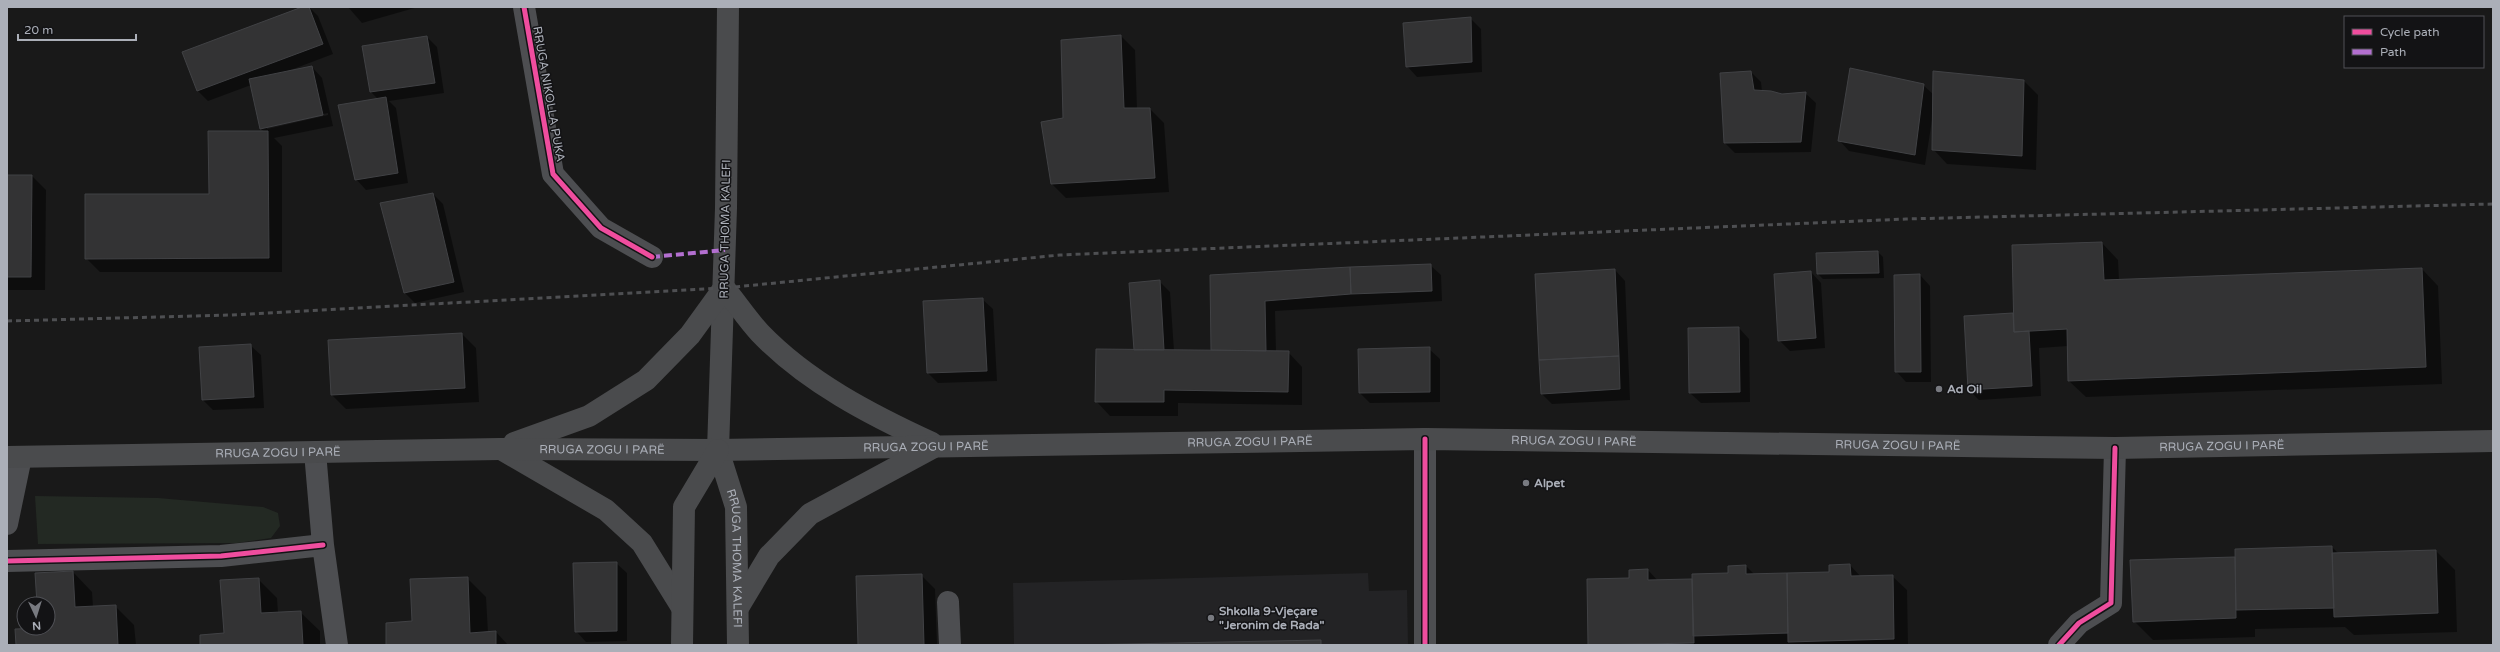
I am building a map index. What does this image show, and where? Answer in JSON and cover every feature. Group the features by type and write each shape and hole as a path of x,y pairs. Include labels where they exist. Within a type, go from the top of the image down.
{"main road":[{"name":"RRUGA THOMA KALEFI","path":"728,7 724,288 718,450 736,507 738,645"},
{"path":"500,449 589,416 646,380 690,335 724,288 760,333 802,369 873,416 937,445"},
{"name":"RRUGA ZOGU I PARË","path":"14,457 500,449 718,450 937,445 1425,439 2115,448 2493,441"},
{"path":"738,607 770,556 810,514 937,445"},
{"path":"500,449 606,510 642,543 681,606"},
{"name":"RRUGA THOMA KALEFI","path":"682,645 681,606 684,507 718,450"}],"street":[{"name":"RRUGA NIKOLLA PUKA","path":"524,7 553,174 601,228 652,257"},
{"path":"1425,439 1425,645"},
{"path":"2059,645 2079,623 2111,603 2115,448"},
{"path":"315,452 323,545 337,645"},
{"path":"7,524 14,457"},
{"path":"7,561 221,556 323,545"},
{"path":"948,602 950,645"}],"shaded area":[{"path":"35,496 158,498 263,507 278,513 280,526 271,538 237,543 38,544"},
{"name":"Shkolla 9-Vjeçare \"Jeronim de Rada\"","path":"1368,573 1369,591 1407,590 1408,645 1014,645 1013,583"}],"building":[{"path":"302,7 309,7 323,44 197,91 182,52"},
{"path":"1471,17 1472,62 1406,67 1403,23"},
{"path":"1121,35 1124,108 1150,108 1155,178 1051,184 1041,122 1063,118 1061,40"},
{"path":"427,36 435,83 370,92 362,46"},
{"path":"312,66 323,115 260,129 249,79"},
{"path":"1850,68 1924,84 1915,155 1838,141"},
{"path":"1751,71 1754,90 1771,91 1782,94 1806,92 1801,142 1724,143 1720,73"},
{"path":"1933,71 2024,80 2022,156 1932,150"},
{"path":"386,97 398,173 355,180 338,105"},
{"path":"208,131 268,131 269,258 85,259 85,194 209,194"},
{"path":"7,175 32,175 31,277 7,277"},
{"path":"433,193 454,282 404,293 380,203"},
{"path":"2102,242 2104,280 2422,268 2426,367 2068,381 2067,329 2014,332 2012,245"},
{"path":"1878,251 1879,273 1817,274 1816,253"},
{"path":"1431,264 1432,291 1351,294 1350,267"},
{"path":"1350,267 1351,294 1265,301 1266,351 1211,350 1210,275"},
{"path":"1615,269 1619,356 1539,360 1535,274"},
{"path":"1811,271 1816,338 1778,341 1774,274"},
{"path":"1920,274 1921,372 1895,372 1894,275"},
{"path":"1160,280 1164,350 1134,350 1129,283"},
{"path":"983,298 987,371 927,373 923,301"},
{"path":"2013,313 2014,332 2029,331 2032,386 1968,390 1964,316"},
{"path":"1739,327 1740,392 1689,393 1688,328"},
{"path":"462,333 465,388 331,395 328,340"},
{"path":"251,344 254,397 202,400 199,347"},
{"path":"1430,347 1430,392 1359,393 1358,349"},
{"path":"1096,349 1289,351 1288,392 1164,390 1164,402 1095,402"},
{"path":"1619,356 1620,389 1541,394 1539,360"},
{"path":"2332,546 2334,608 2236,610 2235,549"},
{"path":"2436,550 2438,613 2334,617 2332,553"},
{"path":"2235,557 2236,618 2133,622 2130,560"},
{"path":"617,562 617,631 575,632 573,563"},
{"path":"1850,564 1851,576 1893,575 1894,639 1788,642 1787,573 1829,572 1829,565"},
{"path":"1746,565 1746,574 1787,573 1788,633 1693,636 1692,574 1728,573 1728,566"},
{"path":"1648,569 1648,580 1692,579 1694,643 1588,645 1587,579 1629,578 1629,570"},
{"path":"73,571 75,607 116,605 118,645 16,645 15,629 16,636 56,636 56,596 36,596 35,573"},
{"path":"922,574 924,645 858,645 856,576"},
{"path":"468,577 470,633 496,631 496,645 386,645 386,623 412,621 410,579"},
{"path":"259,578 261,613 301,611 303,645 200,645 200,635 224,633 220,580"},
{"path":"1321,640 1321,645 1077,645"}],"railway":[{"path":"7,321 231,315 724,288 1060,255 1906,219 2493,204"}],"marked path":[{"path":"652,257 725,250"}],"cycle path":[{"path":"524,7 553,174 601,228 652,257"},
{"path":"1425,439 1425,645"},
{"path":"2059,645 2079,623 2111,603 2115,448"},
{"path":"7,561 221,556 323,545"}],"place":[{"name":"Ad Oil","path":"1939,389"},
{"name":"Alpet","path":"1526,483"},
{"name":"Shkolla 9-Vjeçare \"Jeronim de Rada\"","path":"1211,618"}]}
